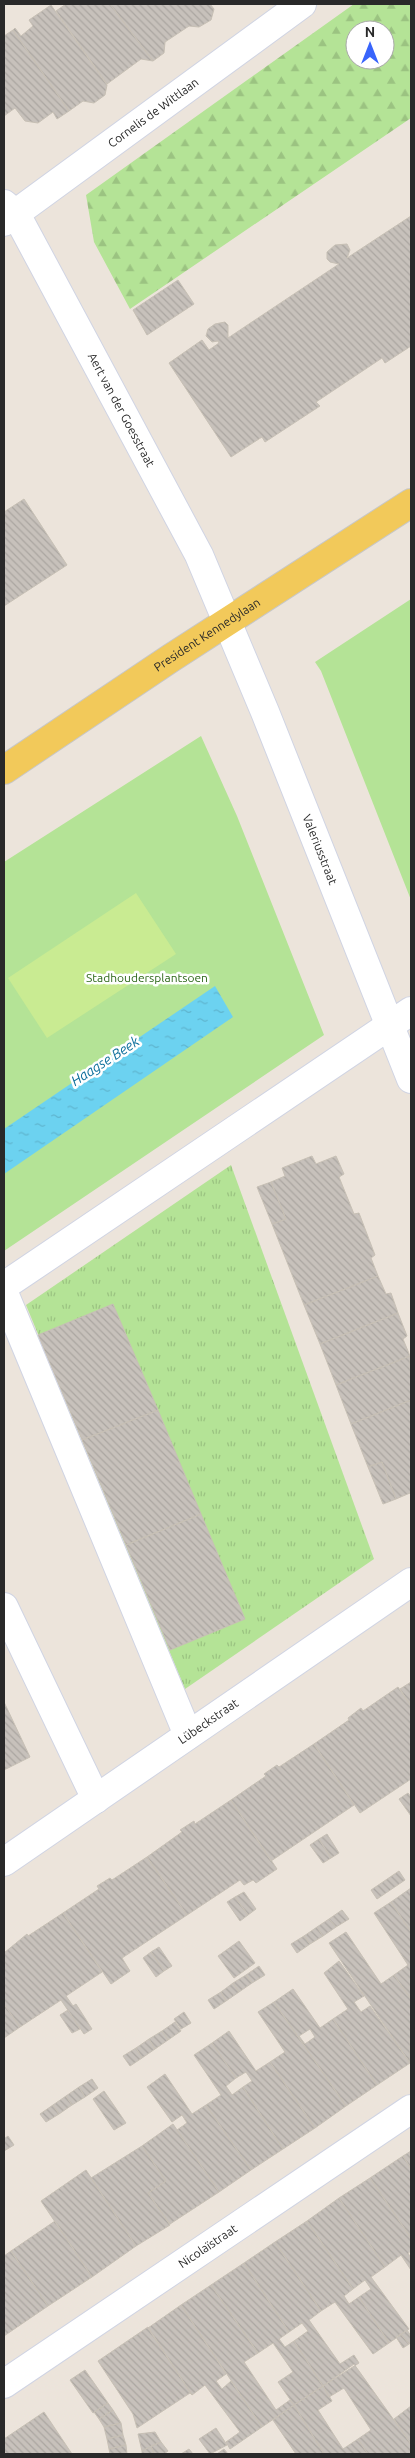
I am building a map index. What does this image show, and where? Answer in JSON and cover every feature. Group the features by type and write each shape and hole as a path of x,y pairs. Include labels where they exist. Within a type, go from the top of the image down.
{"main road":[{"name":"President Kennedylaan","path":"4,770 411,503"}],"street":[{"name":"Cornelis de Wittlaan","path":"8,213 302,4"},
{"name":"Aert van der Goesstraat","path":"8,213 195,548 226,623"},
{"name":"Valeriusstraat","path":"226,623 400,1018 411,1079"},
{"path":"4,1286 400,1018"},
{"path":"4,1293 188,1735"},
{"name":"Lübeckstraat","path":"4,1862 411,1582"},
{"path":"4,1607 96,1799"},
{"name":"Nicolaïstraat","path":"4,2384 411,2108"}],"green space":[{"path":"354,4 411,4 411,118 130,309 94,242 86,195"},
{"path":"411,599 411,900 321,671 315,662"},
{"name":"Stadhoudersplantsoen","path":"201,736 237,816 324,1035 4,1251 4,862"},
{"path":"136,893 176,954 47,1038 8,978"},
{"path":"231,1165 374,1559 185,1689 26,1305"}],"water":[{"name":"Haagse Beek","path":"215,986 233,1017 4,1174 4,1129"}],"building":[{"path":"66,4 110,4 153,61 141,59 107,84 56,11"},
{"path":"110,4 210,4 214,9 211,20 199,27 189,26 165,42 164,53 153,61"},
{"path":"51,5 107,85 105,95 94,103 83,101 69,111 13,30 15,28 21,36 33,26 29,20"},
{"path":"13,30 69,111 57,119 53,112 38,123 25,121 15,108 4,116 4,36"},
{"path":"411,216 411,346 385,363 382,358 316,402 320,406 265,442 262,437 231,457 169,363 202,340 209,350 219,343 218,341 212,342 206,336 208,329 215,324 225,322 228,325 228,338 339,264 330,262 327,259 327,252 335,245 347,244 350,250 347,258"},
{"path":"178,280 194,304 147,335 133,310"},
{"path":"24,499 67,565 4,606 4,512"},
{"path":"312,1156 316,1164 336,1156 344,1174 339,1177 354,1214 359,1213 375,1255 371,1258 378,1276 304,1305 272,1224 286,1219 271,1182 285,1176 282,1168"},
{"path":"271,1182 286,1219 272,1224 257,1187"},
{"path":"378,1276 386,1294 391,1293 398,1313 320,1344 304,1305"},
{"path":"113,1304 158,1410 82,1440 38,1335"},
{"path":"398,1313 407,1336 403,1339 410,1356 336,1385 320,1344"},
{"path":"410,1356 411,1400 351,1424 336,1385"},
{"path":"411,1400 411,1496 410,1493 396,1499 382,1462 368,1467 351,1424"},
{"path":"158,1410 201,1514 126,1545 82,1440"},
{"path":"382,1462 396,1499 383,1504 368,1467"},
{"path":"201,1514 245,1619 170,1650 126,1545"},
{"path":"411,1682 411,1706 400,1689"},
{"path":"398,1687 411,1706 411,1779 360,1813 314,1744 349,1720 348,1718 361,1708 363,1711"},
{"path":"4,1702 30,1757 4,1770"},
{"path":"314,1744 354,1805 271,1861 231,1800 266,1776 264,1774 277,1765 279,1767"},
{"path":"408,1793 411,1797 411,1816 399,1799"},
{"path":"231,1800 277,1869 256,1883 253,1880 244,1885 240,1880 187,1915 147,1857 182,1832 180,1830 194,1821 195,1824"},
{"path":"327,1834 339,1853 331,1858 319,1839"},
{"path":"319,1839 331,1858 323,1863 310,1845"},
{"path":"147,1857 187,1915 122,1958 130,1971 111,1984 63,1913 99,1889 97,1886 110,1878 112,1880"},
{"path":"399,1871 405,1880 377,1899 371,1890"},
{"path":"411,1888 411,1932 391,1902"},
{"path":"244,1892 256,1909 248,1915 235,1897"},
{"path":"235,1897 248,1915 240,1921 227,1902"},
{"path":"391,1902 411,1932 411,1999 394,1975 408,1965 374,1913"},
{"path":"342,1910 349,1919 336,1927 329,1919"},
{"path":"63,1913 102,1972 66,1996 73,2006 76,2004 92,2029 84,2034 61,2000 20,2027 4,2004 4,1953 27,1934 28,1936"},
{"path":"329,1919 336,1927 323,1936 317,1927"},
{"path":"317,1927 323,1936 310,1944 304,1936"},
{"path":"346,1932 381,1984 394,1975 411,1999 410,2063 329,1943"},
{"path":"304,1936 310,1944 297,1953 291,1944"},
{"path":"239,1941 255,1963 234,1978 218,1956"},
{"path":"159,1947 172,1966 164,1971 151,1952"},
{"path":"151,1952 164,1971 156,1977 143,1958"},
{"path":"339,1961 364,1996 354,2002 361,2012 370,2006 410,2063 377,2085 333,2019 348,2009 324,1973"},
{"path":"259,1966 265,1975 252,1983 246,1975"},
{"path":"246,1975 252,1983 239,1992 233,1983"},
{"path":"233,1983 239,1992 226,2001 221,1992"},
{"path":"293,1989 320,2028 333,2019 377,2085 346,2106 274,2002","holes":["310,2029 315,2037 305,2044 299,2036"]},
{"path":"221,1992 226,2001 214,2009 208,2000"},
{"path":"274,2002 346,2106 315,2128 270,2062 285,2052 258,2012"},
{"path":"4,2004 20,2027 4,2038"},
{"path":"68,2010 80,2029 72,2033 60,2015"},
{"path":"184,2012 191,2023 181,2029 174,2019"},
{"path":"175,2022 181,2031 168,2040 162,2031"},
{"path":"162,2031 168,2040 155,2049 149,2039"},
{"path":"229,2031 256,2071 270,2062 315,2128 283,2149 243,2087 252,2081 246,2072 236,2078 212,2043"},
{"path":"149,2039 155,2049 142,2058 136,2048"},
{"path":"212,2043 236,2078 226,2086 232,2095 243,2087 283,2149 251,2170 206,2105 221,2095 194,2055"},
{"path":"136,2048 142,2058 130,2066 123,2056"},
{"path":"165,2074 192,2114 206,2105 251,2170 219,2192 177,2130 187,2123 182,2115 172,2122 147,2087"},
{"path":"92,2079 98,2088 85,2097 79,2087"},
{"path":"79,2087 85,2097 72,2105 66,2096"},
{"path":"104,2091 126,2123 114,2130 93,2099"},
{"path":"66,2096 72,2105 59,2114 53,2105"},
{"path":"53,2105 59,2114 46,2122 40,2114"},
{"path":"173,2124 219,2192 170,2224 148,2193 166,2181 142,2146"},
{"path":"8,2136 14,2145 4,2151 4,2139"},
{"path":"142,2146 166,2181 148,2193 170,2225 136,2246 91,2178"},
{"path":"411,2151 411,2169 403,2156"},
{"path":"403,2156 411,2169 411,2238 370,2178"},
{"path":"86,2170 136,2246 92,2277 41,2201"},
{"path":"370,2178 411,2238 411,2251 408,2253 411,2258 411,2270 401,2255 385,2267 339,2198"},
{"path":"339,2198 385,2267 371,2277 409,2329 389,2343 359,2297 371,2289 365,2280 353,2289 307,2221"},
{"path":"55,2221 92,2277 48,2306 11,2251"},
{"path":"307,2221 353,2289 344,2296 349,2304 359,2297 389,2343 373,2354 335,2302 321,2311 275,2242"},
{"path":"275,2242 321,2311 309,2320 340,2364 354,2355 359,2363 323,2386 294,2341 308,2331 302,2323 289,2332 244,2263"},
{"path":"11,2251 48,2306 4,2336 4,2256"},
{"path":"244,2263 289,2332 279,2339 285,2347 294,2341 323,2386 294,2405 278,2382 293,2372 273,2343 258,2353 211,2285"},
{"path":"211,2285 258,2353 244,2362 276,2410 290,2400 294,2405 262,2427 181,2305"},
{"path":"181,2305 226,2374 216,2381 222,2389 231,2381 262,2427 230,2449 226,2442 240,2432 205,2385 192,2395 148,2328"},
{"path":"148,2327 192,2395 190,2393 137,2428 133,2414 98,2361"},
{"path":"407,2330 411,2336 411,2343 409,2344 401,2334"},
{"path":"401,2334 409,2344 403,2348 396,2337"},
{"path":"354,2364 411,2444 411,2454 368,2454 358,2439 371,2430 344,2388 329,2397 323,2386"},
{"path":"85,2370 108,2403 93,2413 70,2380"},
{"path":"323,2386 332,2401 318,2410 343,2449 358,2439 368,2454 324,2454 294,2405"},
{"path":"108,2403 113,2410 99,2419 94,2412"},
{"path":"294,2405 324,2454 296,2454 273,2420"},
{"path":"411,2406 411,2444 394,2419"},
{"path":"113,2410 121,2423 104,2427 99,2419"},
{"path":"44,2412 72,2454 4,2454 4,2439"},
{"path":"121,2423 123,2435 107,2439 104,2427"},
{"path":"216,2428 227,2445 210,2454 199,2439"},
{"path":"155,2432 161,2442 142,2451 138,2434"},
{"path":"123,2435 126,2445 109,2449 107,2439"},
{"path":"161,2442 168,2451 164,2454 154,2454 151,2446"},
{"path":"126,2445 127,2454 110,2454 109,2449"},
{"path":"151,2446 154,2454 142,2454 142,2451"},
{"path":"189,2449 193,2454 181,2454"},
{"path":"224,2449 228,2454 217,2454"}]}
